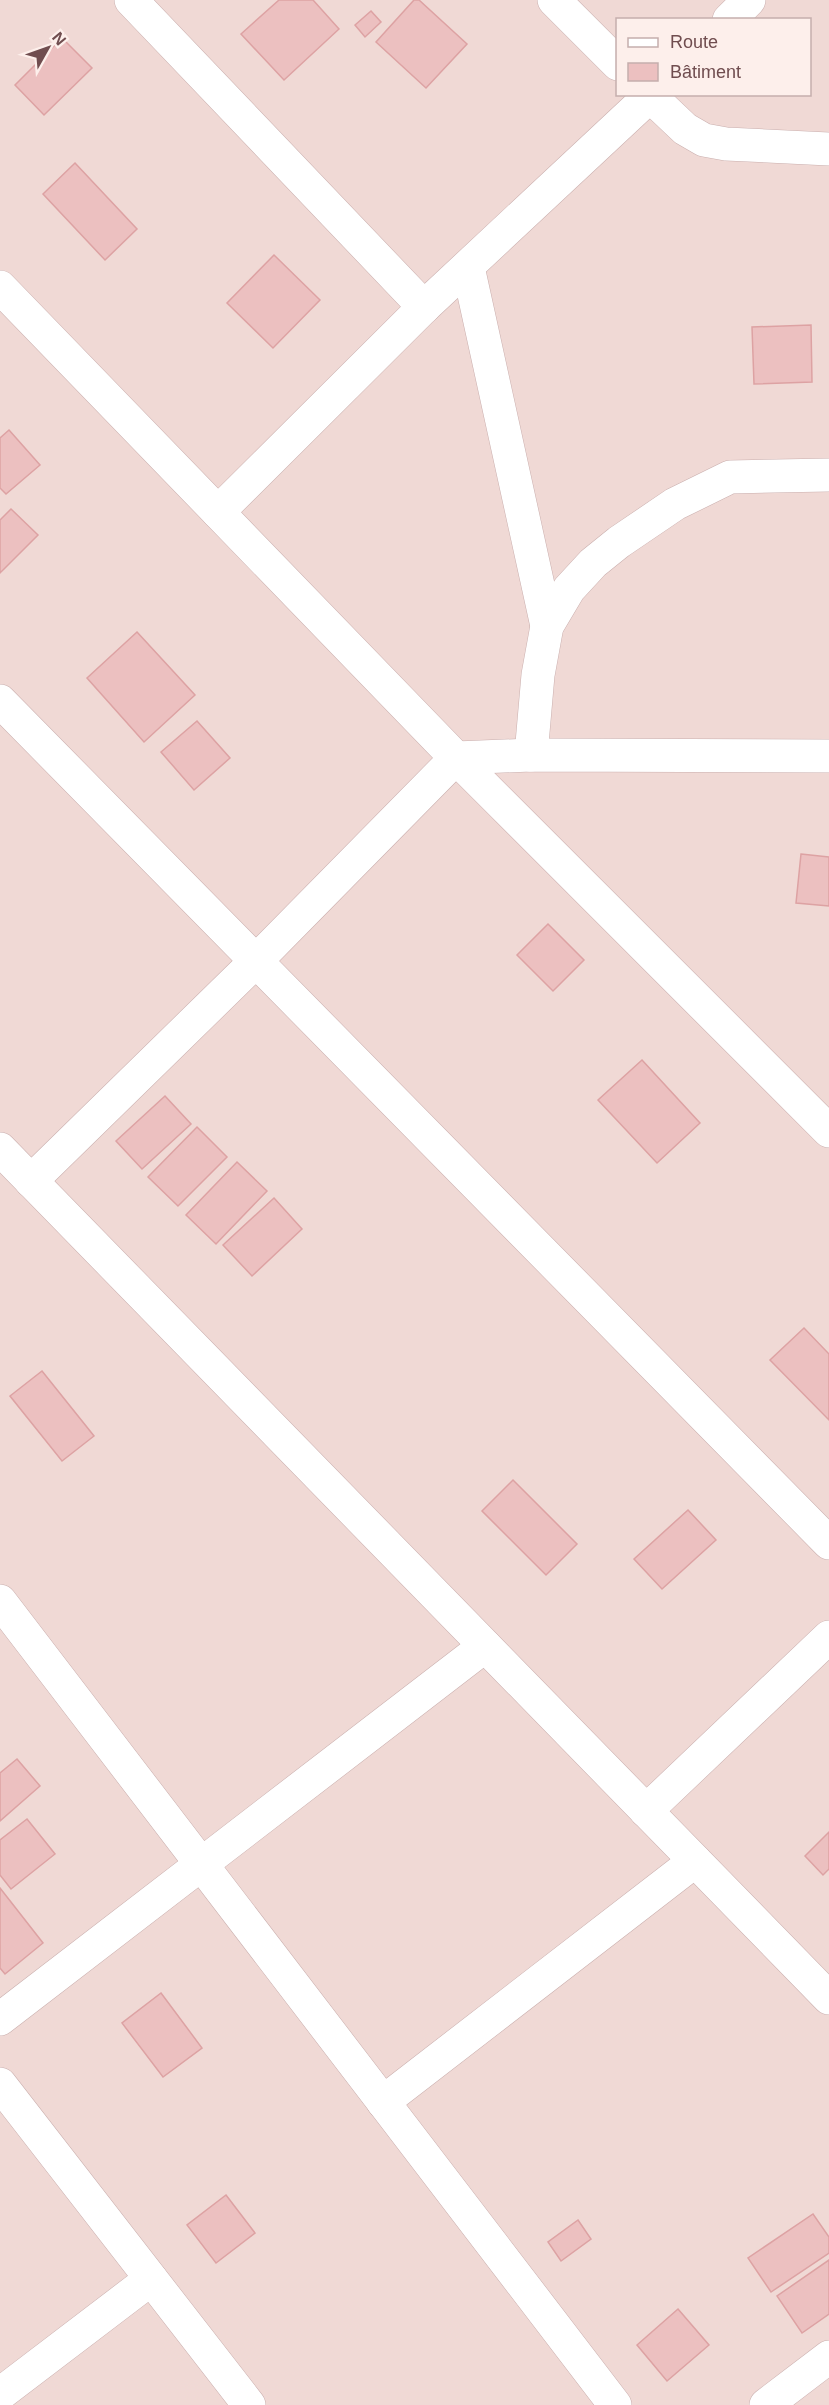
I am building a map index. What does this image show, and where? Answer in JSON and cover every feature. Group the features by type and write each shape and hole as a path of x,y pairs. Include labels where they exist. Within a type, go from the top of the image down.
{"street":[{"path":"131,0 424,307"},
{"path":"554,0 616,62"},
{"path":"731,18 749,0"},
{"path":"218,512 424,307 649,96"},
{"path":"651,96 685,129 704,140 726,144 829,149"},
{"path":"468,267 547,626"},
{"path":"4,297 218,512 456,758 829,1131"},
{"path":"531,755 538,675 547,626 569,589 593,563 619,542 675,504 730,477 829,475"},
{"path":"0,701 829,1543"},
{"path":"31,1181 256,961 456,758 531,755 829,756"},
{"path":"0,1149 829,1998"},
{"path":"0,1601 615,2405"},
{"path":"646,1811 829,1637"},
{"path":"0,2019 485,1646"},
{"path":"383,2102 695,1861"},
{"path":"0,2084 249,2405"},
{"path":"0,2394 151,2279"},
{"path":"766,2405 829,2357"}],"shaded area":[{"path":"0,0 829,0 829,2405 0,2405"}],"building":[{"path":"279,0 313,0 339,29 284,80 241,34"},
{"path":"414,0 419,0 467,44 426,88 376,42"},
{"path":"371,11 381,22 365,37 355,25"},
{"path":"62,38 92,68 44,115 15,85"},
{"path":"75,163 137,229 105,260 43,194"},
{"path":"274,255 320,300 273,348 227,303"},
{"path":"811,325 812,382 754,384 752,327"},
{"path":"9,430 40,465 6,494 0,488 0,438"},
{"path":"11,509 38,535 0,573 0,520"},
{"path":"137,632 195,695 144,742 87,678"},
{"path":"197,721 230,758 194,790 161,752"},
{"path":"801,854 829,857 829,906 796,903"},
{"path":"548,924 584,960 553,991 517,955"},
{"path":"642,1060 700,1123 657,1163 598,1100"},
{"path":"165,1096 191,1124 142,1169 116,1141"},
{"path":"197,1127 227,1157 178,1206 148,1177"},
{"path":"237,1162 267,1191 216,1244 186,1215"},
{"path":"274,1198 302,1229 252,1276 223,1245"},
{"path":"804,1328 829,1354 829,1420 770,1360"},
{"path":"42,1371 94,1436 62,1461 10,1396"},
{"path":"513,1480 577,1544 546,1575 482,1511"},
{"path":"688,1510 716,1540 662,1589 634,1559"},
{"path":"17,1759 40,1786 0,1821 0,1773"},
{"path":"27,1819 55,1854 11,1889 0,1875 0,1840"},
{"path":"829,1832 829,1869 823,1875 805,1856"},
{"path":"0,1888 43,1943 5,1974 0,1968"},
{"path":"161,1993 202,2048 163,2077 122,2023"},
{"path":"226,2195 255,2233 216,2263 187,2225"},
{"path":"813,2214 829,2237 829,2253 771,2292 748,2258"},
{"path":"578,2220 591,2239 561,2261 548,2242"},
{"path":"829,2260 829,2314 802,2333 777,2296"},
{"path":"678,2309 709,2345 667,2381 637,2345"}]}
